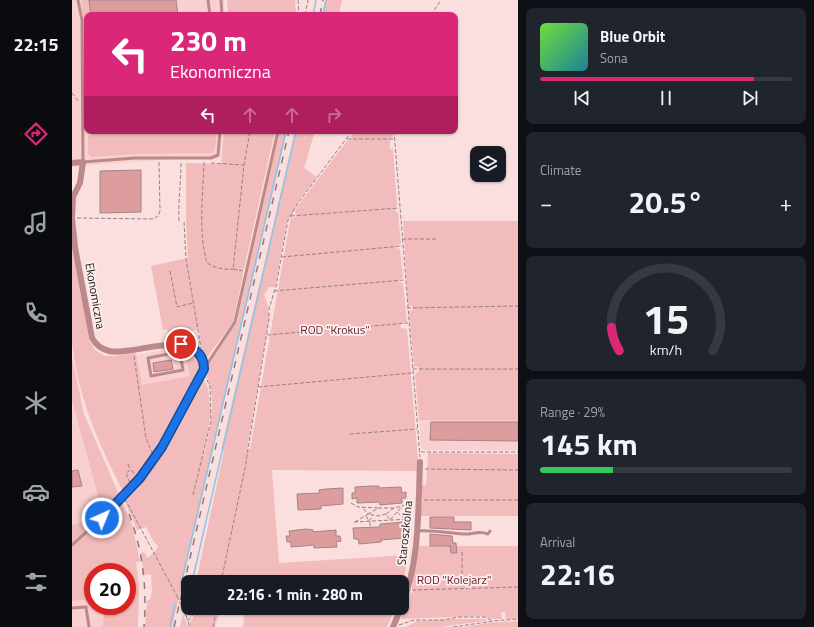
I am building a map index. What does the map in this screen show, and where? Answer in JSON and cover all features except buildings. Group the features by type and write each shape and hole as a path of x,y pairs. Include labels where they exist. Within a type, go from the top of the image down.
{"street":[{"path":"72,163 83,162"},
{"name":"Ekonomiczna","path":"83,162 80,183 73,197 72,218 75,247 92,338 100,348 109,351 134,350 181,344 194,349"},
{"path":"194,349 202,358 204,370"},
{"name":"Staroszkolna","path":"409,585 416,532 420,462"},
{"name":"Staroszkolna","path":"393,626 398,615"}],"lane":[{"path":"78,0 82,20 84,101"},
{"path":"208,0 210,12"},
{"path":"221,0 222,12"},
{"path":"84,114 83,162 216,157 219,151 220,134"},
{"path":"84,139 86,134"},
{"path":"72,545 139,479 155,457 204,370 235,322 277,134"},
{"path":"180,352 183,370 151,376 148,358 194,349"},
{"path":"416,532 452,532 462,534 480,531 488,534 490,531"},
{"path":"72,608 86,607 89,627"}],"path":[{"path":"298,0 299,12"},
{"path":"306,12 308,0"},
{"path":"433,12 441,0"},
{"path":"72,93 84,105"},
{"path":"233,269 244,165 249,134"},
{"path":"222,575 245,468 267,335 269,309 287,224 298,203 350,134"},
{"path":"394,134 420,462"},
{"path":"346,139 394,139"},
{"path":"72,218 153,219 158,216 160,211 159,158"},
{"path":"179,221 178,201 181,187 181,158"},
{"path":"244,165 204,162 203,240 207,263 225,270 233,269 246,272"},
{"path":"291,216 400,208"},
{"path":"184,222 186,259 202,358"},
{"path":"402,239 438,239"},
{"path":"281,258 402,246"},
{"path":"170,271 177,307 194,303"},
{"path":"274,291 405,280"},
{"path":"407,308 518,306"},
{"path":"267,335 408,323"},
{"path":"134,350 146,438 155,457"},
{"path":"412,369 518,369"},
{"path":"193,495 211,421 210,387 204,370"},
{"path":"258,387 413,372"},
{"path":"350,434 418,429"},
{"path":"420,452 518,452"},
{"path":"128,464 139,479"},
{"path":"419,469 518,470"},
{"path":"131,470 126,473 132,487"},
{"path":"123,496 177,596 190,627"},
{"path":"351,503 361,507 394,508 417,500 518,500"},
{"path":"390,520 402,506"},
{"path":"361,507 368,514 373,516 381,516 394,508"},
{"path":"379,508 354,522 413,519"},
{"path":"397,512 406,519"},
{"path":"386,514 390,520"},
{"path":"365,516 369,521 370,527"},
{"path":"369,521 373,516"},
{"path":"462,552 462,589"},
{"path":"409,590 518,587"},
{"path":"188,621 193,615"},
{"path":"213,627 216,615"},
{"path":"393,626 415,620 443,620 459,617 485,618 493,621"},
{"path":"453,627 493,621 518,620"}],"shaded area":[{"path":"72,0 224,0 225,12 84,12 84,134 223,134 220,159 184,158 72,167"},
{"path":"183,346 190,376 142,385 137,355"},
{"path":"72,401 96,488 101,519 72,525"},
{"path":"419,420 518,420 518,450 423,450 421,446"},
{"path":"84,600 84,615 104,615 103,627 72,627 72,601"}],"green space":[{"path":"81,0 90,0 92,12 84,12 84,21"},
{"path":"227,0 295,0 296,12 228,12"},
{"path":"325,0 342,0 340,12 323,12"},
{"path":"92,134 217,134 215,149 212,153 137,154 90,157 88,153 88,137"},
{"path":"224,134 274,134 244,269 242,270 243,275 233,322 206,359 202,350 199,329 170,337 167,329 163,330 151,266 188,258 186,222 186,163 221,164"},
{"path":"278,134 286,134 184,575 181,575 181,588 172,627 145,627 147,600 150,600 152,591 151,574 144,575 141,552 145,553 148,558 158,546 154,542 146,527 137,530 123,497 164,446 200,379 203,378 208,388 211,414 202,463 210,429 212,406 209,383 205,372 214,355 237,322"},
{"name":"ROD \"Krokus\"","path":"294,134 314,134 304,168 317,177 300,199 291,218 296,217 295,211 299,204 347,141 349,141 352,134 392,134 393,137 390,138 390,149 393,149 397,205 395,208 396,212 398,212 401,244 395,246 396,248 400,249 403,277 399,280 399,282 403,283 407,322 400,324 401,328 407,329 419,471 272,470 279,563 408,555 405,575 197,575 224,451 221,450","holes":["291,215 250,450 247,450 269,318 268,305 264,295 269,287 275,287 287,221"]},
{"path":"403,221 518,221 518,420 419,420 415,375 419,370 418,367 414,366 409,312 413,309 412,306 408,305"},
{"path":"72,238 89,340 95,350 105,356 136,353 142,385 190,376 185,353 194,351 197,353 203,368 166,438 139,477 124,493 90,420 79,381 72,341"},
{"path":"72,357 84,414 120,497 101,517 96,488 72,401"},
{"path":"428,453 518,454 518,516 419,516 421,503 423,501 421,497 422,485 426,485"},
{"path":"121,499 132,524 140,562 136,562 139,586 138,627 103,627 104,615 136,615 136,563 84,563 84,600 72,601 72,525 101,519"},
{"name":"ROD \"Kolejarz\"","path":"417,546 518,546 518,619 506,619 505,612 501,613 502,619 480,616 401,619 402,615 409,615 409,594 413,592 412,587"},
{"path":"183,615 188,626 195,615 219,615 215,627 180,627"},
{"path":"243,615 392,615 387,627 243,627"},
{"path":"455,619 488,620 441,627 406,627 417,621"},
{"path":"518,621 518,627 464,627 486,623"}],"waterway":[{"path":"314,12 316,0"},
{"path":"324,12 326,0"},
{"path":"183,575 285,134"},
{"path":"194,575 295,134"},
{"path":"170,627 175,604"}],"railway":[{"path":"321,12 323,0"},
{"path":"174,627 288,134"},
{"path":"129,514 138,542 143,570 145,598 144,627"}],"route":[{"path":"102,518 136,483 162,447 204,369 204,363 199,353 191,347 181,344"}]}
